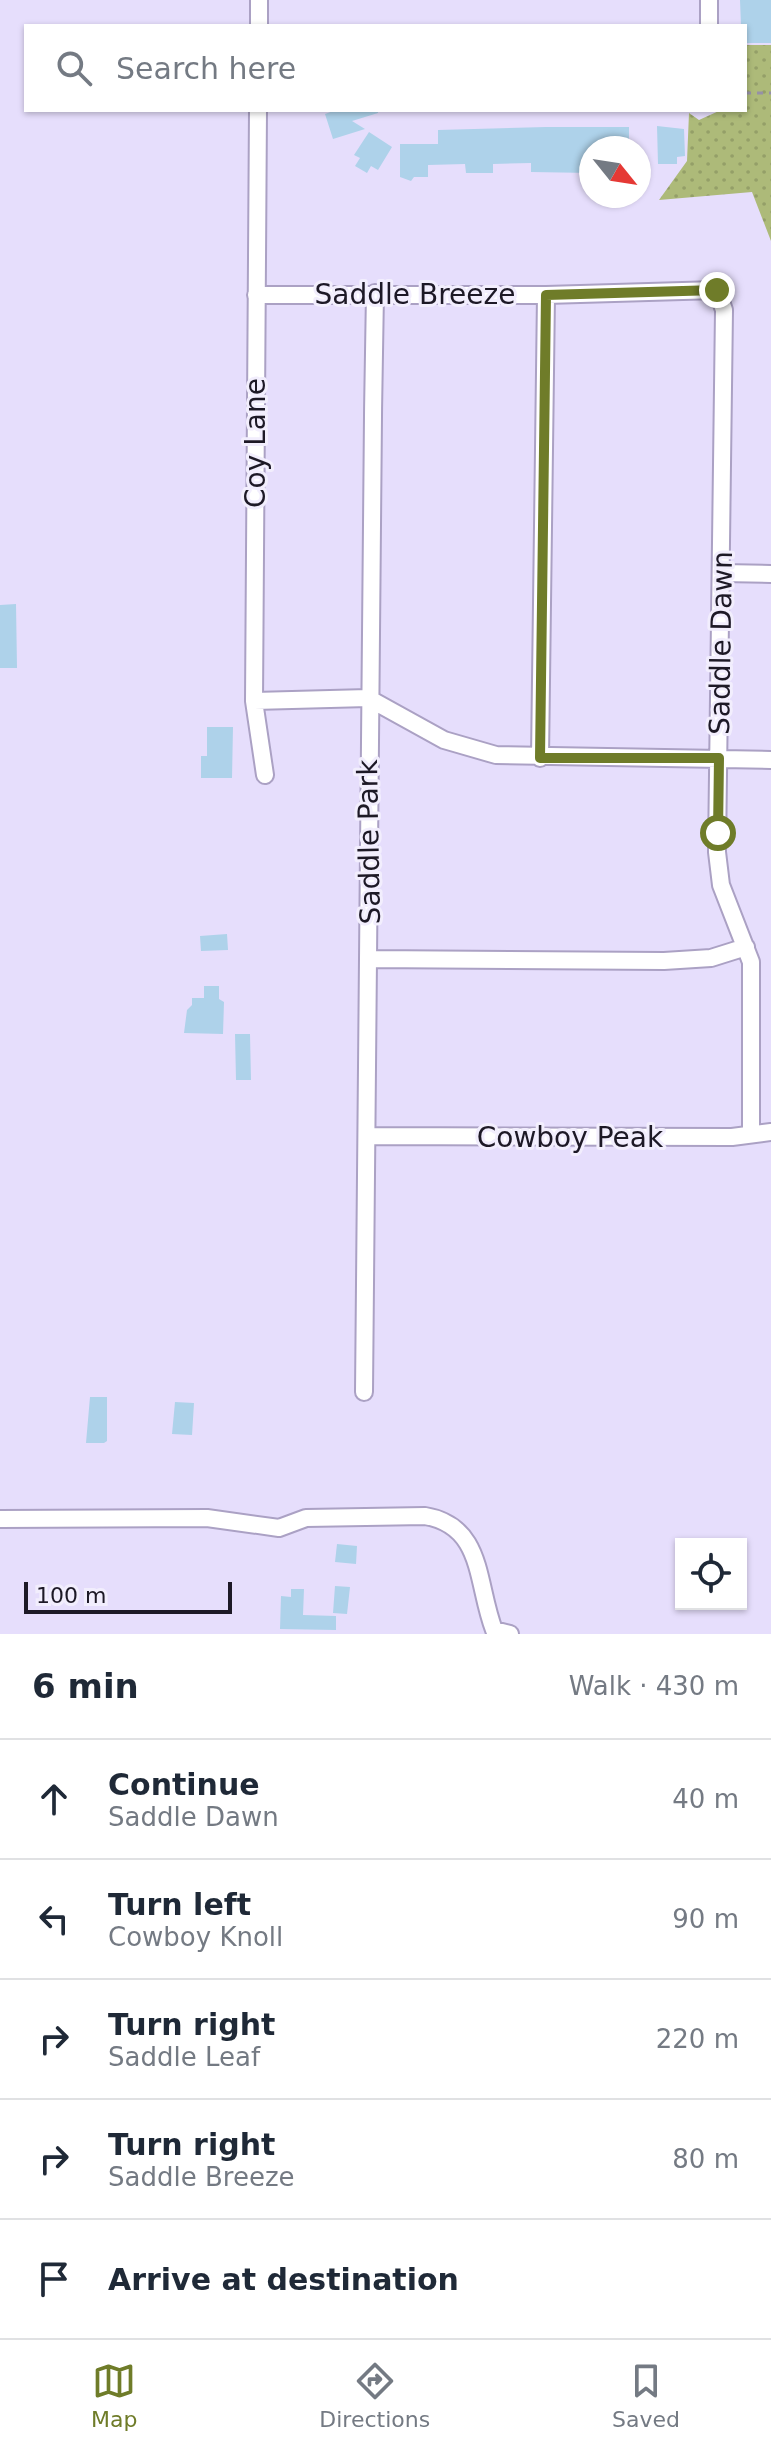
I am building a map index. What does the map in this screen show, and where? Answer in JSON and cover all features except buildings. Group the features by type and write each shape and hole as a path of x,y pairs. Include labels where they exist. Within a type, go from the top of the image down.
{"street":[{"path":"259,0 259,24"},
{"path":"709,0 709,24"},
{"name":"Coy Lane","path":"258,112 254,701 265,775"},
{"name":"Saddle Breeze","path":"256,295 546,295 717,290"},
{"name":"Saddle Dawn","path":"717,290 724,310 718,869 746,947 753,977 751,1134"},
{"name":"Saddle Park","path":"364,1392 369,1136 368,698 375,293"},
{"path":"540,758 546,295"},
{"path":"722,573 771,574"},
{"path":"254,701 368,698 444,740 496,755 771,760"},
{"path":"370,959 664,961 711,958 746,947"},
{"name":"Cowboy Peak","path":"369,1136 732,1137 771,1132"},
{"path":"0,1519 207,1518 279,1528 306,1518 443,1519 461,1530 471,1548 494,1630 510,1634"}],"path":[{"path":"747,93 771,93"}],"green space":[{"path":"747,45 771,45 771,241 752,192 659,200 687,161 689,113 699,120 717,112 747,112"}],"route":[{"path":"717,290 546,295 540,758 719,758 718,833"}]}
